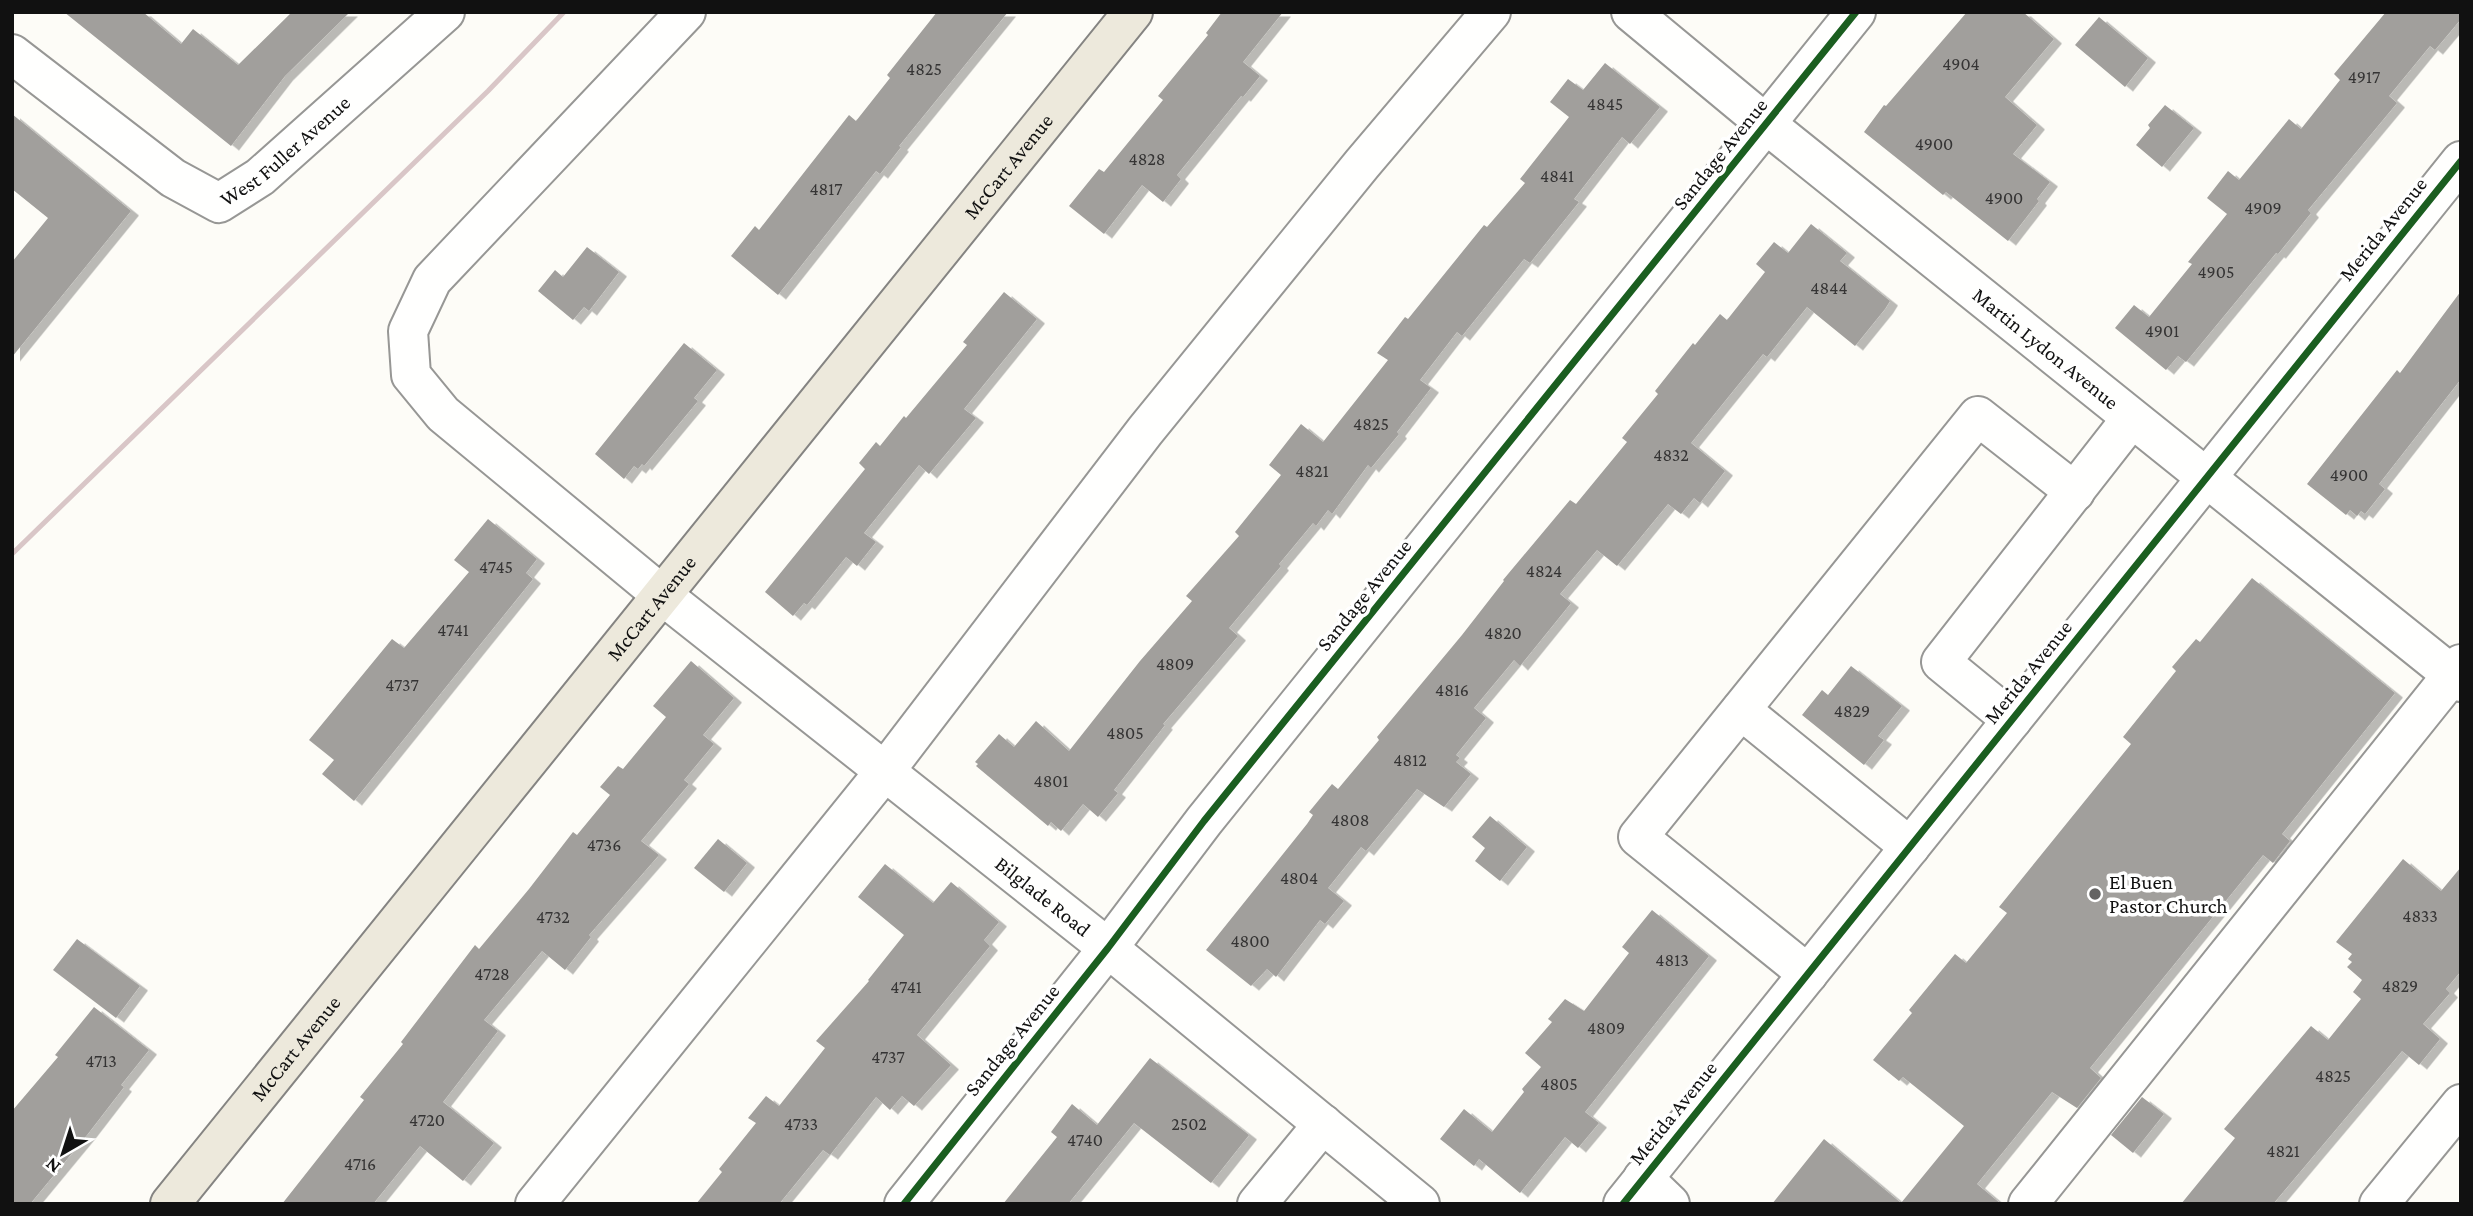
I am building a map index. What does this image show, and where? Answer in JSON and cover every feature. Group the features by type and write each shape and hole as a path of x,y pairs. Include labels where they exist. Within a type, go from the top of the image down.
{"main road":[{"name":"McCart Avenue","path":"170,1204 1133,12"}],"street":[{"name":"West Fuller Avenue","path":"12,54 173,178 219,203 260,177 445,12"},
{"name":"Bilglade Road","path":"686,12 432,280 408,331 411,375 443,414 662,595 1108,948 1420,1204"},
{"path":"535,1204 885,771 1145,431 1491,12"},
{"name":"Martin Lydon Avenue","path":"1631,12 2131,419 2458,674"},
{"name":"Sandage Avenue","path":"904,1204 1108,948 1204,821 1856,12"},
{"name":"Merida Avenue","path":"1645,1195 1808,974 2461,161"},
{"path":"1808,974 1638,837 1978,416 2075,492"},
{"path":"2012,720 1941,662 2131,419"},
{"path":"2028,1204 2458,674"},
{"path":"1741,710 1910,847"},
{"path":"2379,1204 2461,1104"},
{"path":"1257,1204 1323,1124"}],"building":[{"path":"64,12 143,12 181,44 193,29 238,65 292,12 350,12 285,76 231,146"},
{"path":"937,12 1008,12 899,146 901,147 880,174 876,171 778,295 731,256 755,226 759,230 849,115 856,121 890,78 887,75"},
{"path":"1222,12 1283,12 1243,62 1260,76 1177,175 1181,179 1163,202 1142,185 1104,234 1069,206 1099,169 1104,172 1163,100 1158,96 1208,35 1206,33"},
{"path":"1967,12 2023,12 2054,39 2005,97 2037,125 2013,154 2050,182 2008,241 1946,192 1943,195 1864,132 1884,105 1886,106"},
{"path":"2386,12 2461,12 2461,19 2435,50 2430,46 2389,96 2397,103 2308,210 2311,213 2278,254 2276,253 2186,362 2178,356 2166,370 2115,328 2134,305 2149,317 2192,264 2188,262 2227,214 2207,198 2228,171 2239,180 2289,119 2301,129 2340,80 2334,74"},
{"path":"2099,17 2148,58 2125,87 2075,45"},
{"path":"1605,63 1660,107 1630,144 1622,137 1574,199 1579,202 1530,263 1524,259 1462,336 1457,332 1420,380 1431,388 1397,432 1399,434 1371,468 1368,465 1332,514 1328,510 1316,526 1313,523 1279,564 1281,566 1229,628 1238,636 1163,724 1165,725 1114,790 1118,793 1098,817 1083,804 1061,831 1051,822 1048,826 976,766 978,764 975,762 999,734 1014,747 1036,721 1069,751 1140,661 1192,601 1186,596 1239,536 1235,532 1281,475 1269,465 1301,424 1323,442 1388,360 1377,353 1405,317 1408,319 1484,225 1487,227 1525,183 1520,179 1569,117 1550,102 1568,79 1583,90"},
{"path":"2165,105 2194,128 2162,167 2136,145"},
{"path":"12,114 131,211 12,357 12,262 48,218 12,189"},
{"path":"1811,224 1847,253 1840,261 1890,301 1885,309 1855,346 1807,307 1767,357 1763,354 1691,443 1725,471 1700,503 1694,498 1681,514 1668,504 1617,566 1597,550 1560,594 1571,603 1520,666 1514,660 1474,708 1486,718 1456,755 1460,758 1456,762 1471,774 1444,807 1417,789 1366,851 1361,847 1328,888 1344,901 1325,924 1320,920 1276,977 1267,969 1251,986 1206,950 1307,824 1313,815 1309,812 1332,784 1338,789 1503,580 1570,500 1576,504 1627,442 1622,438 1658,394 1655,391 1693,343 1695,345 1720,314 1727,320 1765,272 1756,264 1774,242 1788,253"},
{"path":"587,247 619,272 589,311 584,307 573,320 538,291 555,270 563,277"},
{"path":"2461,291 2461,379 2379,484 2385,489 2365,514 2361,511 2357,516 2350,510 2346,515 2307,484 2397,370 2400,373"},
{"path":"1004,292 1037,319 964,409 976,418 929,474 919,465 864,533 876,542 857,566 846,557 807,605 804,603 793,616 765,592 865,469 859,463 876,442 880,446 904,416 906,418 967,345 963,342"},
{"path":"684,343 717,370 694,398 698,401 644,466 642,464 638,469 634,466 624,479 595,454"},
{"path":"488,519 537,559 526,573 533,579 354,801 322,774 334,760 309,740 392,639 404,648 469,572 454,560"},
{"name":"El Buen Pastor Church","path":"2252,578 2395,693 2282,834 2290,841 2273,863 2263,855 2090,1068 2101,1078 2077,1108 2052,1092 1977,1184 2001,1204 1772,1204 1824,1139 1901,1203 1964,1126 1903,1077 1899,1081 1873,1060 1912,1013 1909,1010 1955,954 1966,963 2007,913 1999,907 2131,744 2123,737 2176,671 2172,667 2196,639 2200,642"},
{"path":"691,661 734,698 703,735 714,744 684,780 689,784 641,841 659,855 589,935 591,937 565,970 542,951 484,1020 498,1031 443,1102 494,1143 463,1181 420,1146 373,1204 282,1204 364,1100 360,1097 403,1044 401,1042 475,945 479,949 573,832 577,835 610,795 600,787 618,766 623,769 666,717 653,706"},
{"path":"1851,666 1902,706 1878,736 1884,740 1864,765 1802,715 1822,690 1828,695"},
{"path":"1490,816 1527,847 1500,881 1475,861 1485,848 1472,837"},
{"path":"718,839 747,863 724,892 694,868"},
{"path":"2403,859 2441,891 2461,867 2461,971 2446,989 2450,993 2423,1024 2440,1039 2419,1065 2402,1051 2273,1204 2181,1204 2235,1138 2224,1129 2311,1026 2328,1040 2361,999 2353,992 2362,980 2347,967 2352,962 2348,959 2352,954 2336,942"},
{"path":"885,864 933,903 951,882 999,922 984,940 990,946 917,1035 951,1065 914,1106 902,1096 890,1110 876,1097 830,1155 823,1150 779,1204 696,1204 722,1172 719,1169 756,1123 748,1118 766,1096 779,1106 825,1048 816,1041 869,981 904,935 858,897"},
{"path":"1652,910 1709,956 1585,1112 1599,1123 1578,1148 1565,1137 1520,1193 1479,1159 1474,1166 1440,1139 1464,1109 1492,1132 1541,1067 1525,1053 1552,1022 1548,1019 1565,999 1584,1011 1629,953 1622,947"},
{"path":"77,939 140,986 116,1018 53,970"},
{"path":"94,1007 149,1050 87,1135 30,1204 12,1204 12,1111 58,1057 55,1055"},
{"path":"1150,1058 1249,1135 1211,1183 1134,1123 1068,1204 1003,1204 1057,1137 1051,1132 1072,1104 1097,1125"},
{"path":"2142,1097 2164,1114 2133,1153 2111,1135"}],"railway":[{"path":"12,554 488,91 564,12"}],"cycle path":[{"path":"904,1204 1108,948 1204,821 1856,12"},
{"path":"1623,1204 2461,161"}],"place":[{"name":"El Buen Pastor Church","path":"2095,894"}]}
